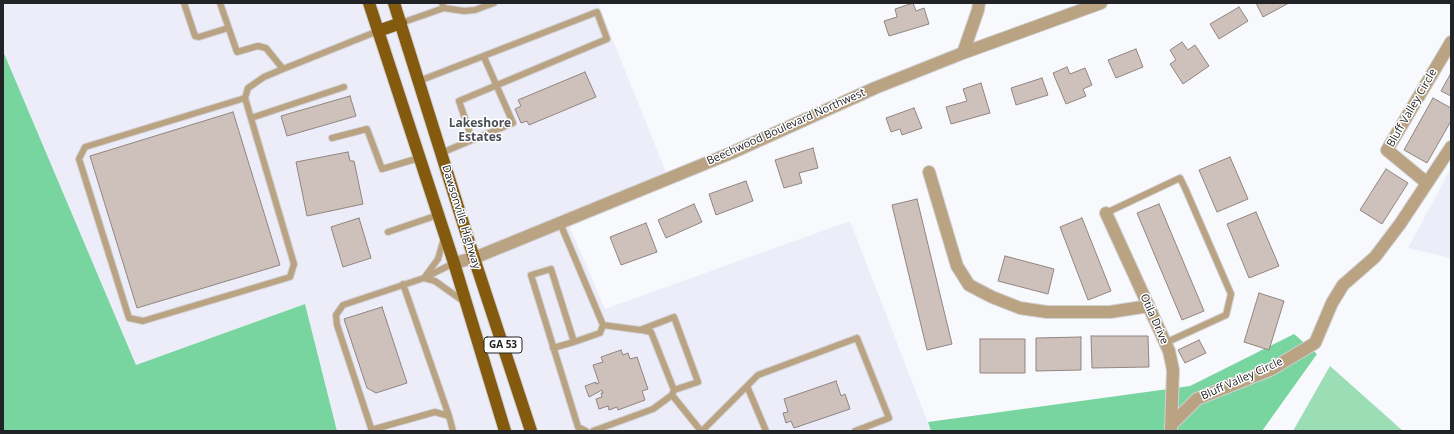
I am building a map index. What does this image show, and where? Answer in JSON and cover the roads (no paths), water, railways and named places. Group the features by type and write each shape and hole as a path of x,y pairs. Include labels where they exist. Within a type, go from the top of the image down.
{"main road":[{"name":"Dawsonville Highway","path":"369,3 454,263 505,431"},
{"name":"Dawsonville Highway","path":"394,3 474,258 531,431"},
{"path":"378,31 401,23"}],"street":[{"path":"963,53 979,3"},
{"name":"Beechwood Boulevard Northwest","path":"454,263 474,258 731,153 875,88 963,53 1102,3"},
{"name":"Bluff Valley Circle","path":"1427,183 1387,150 1451,42"},
{"name":"Bluff Valley Circle","path":"1171,428 1197,399 1270,370 1315,343 1332,303 1343,285 1375,257 1400,224 1451,147"},
{"path":"929,172 950,248 957,266 969,285 992,297 1020,308 1046,312 1110,312 1149,306"},
{"name":"Otila Drive","path":"1106,214 1169,351 1173,370 1171,428"}],"lane":[{"path":"184,3 195,36 199,37 228,28"},
{"path":"220,3 237,52 258,46 266,48 283,69"},
{"path":"401,23 443,6 464,11 474,10 494,3"},
{"path":"419,81 597,12 607,39 459,101 472,139"},
{"path":"245,98 85,147 79,159 129,318 144,321 290,277 294,264 245,98 248,88 264,77 378,31"},
{"path":"441,153 472,139 513,124 484,57"},
{"path":"251,118 344,87"},
{"path":"332,138 367,129 382,169 419,158"},
{"path":"1106,214 1180,178 1185,188 1231,294 1226,315 1166,344"},
{"path":"388,232 438,215"},
{"path":"553,348 600,333 603,325 560,223"},
{"path":"424,278 438,259 444,236"},
{"path":"449,416 435,412 372,430 337,325 336,315 343,305 424,278 454,263"},
{"path":"574,342 550,269 531,275 578,427 586,431"},
{"path":"424,278 435,281 466,303"},
{"path":"403,284 453,431"},
{"path":"592,431 653,409 673,393 698,382 674,317 640,330"},
{"path":"603,325 651,332 673,393 701,431 758,375 858,338 889,418 855,431"},
{"path":"747,386 766,431"}],"district":[{"name":"Lakeshore Estates","path":"480,131"}]}
